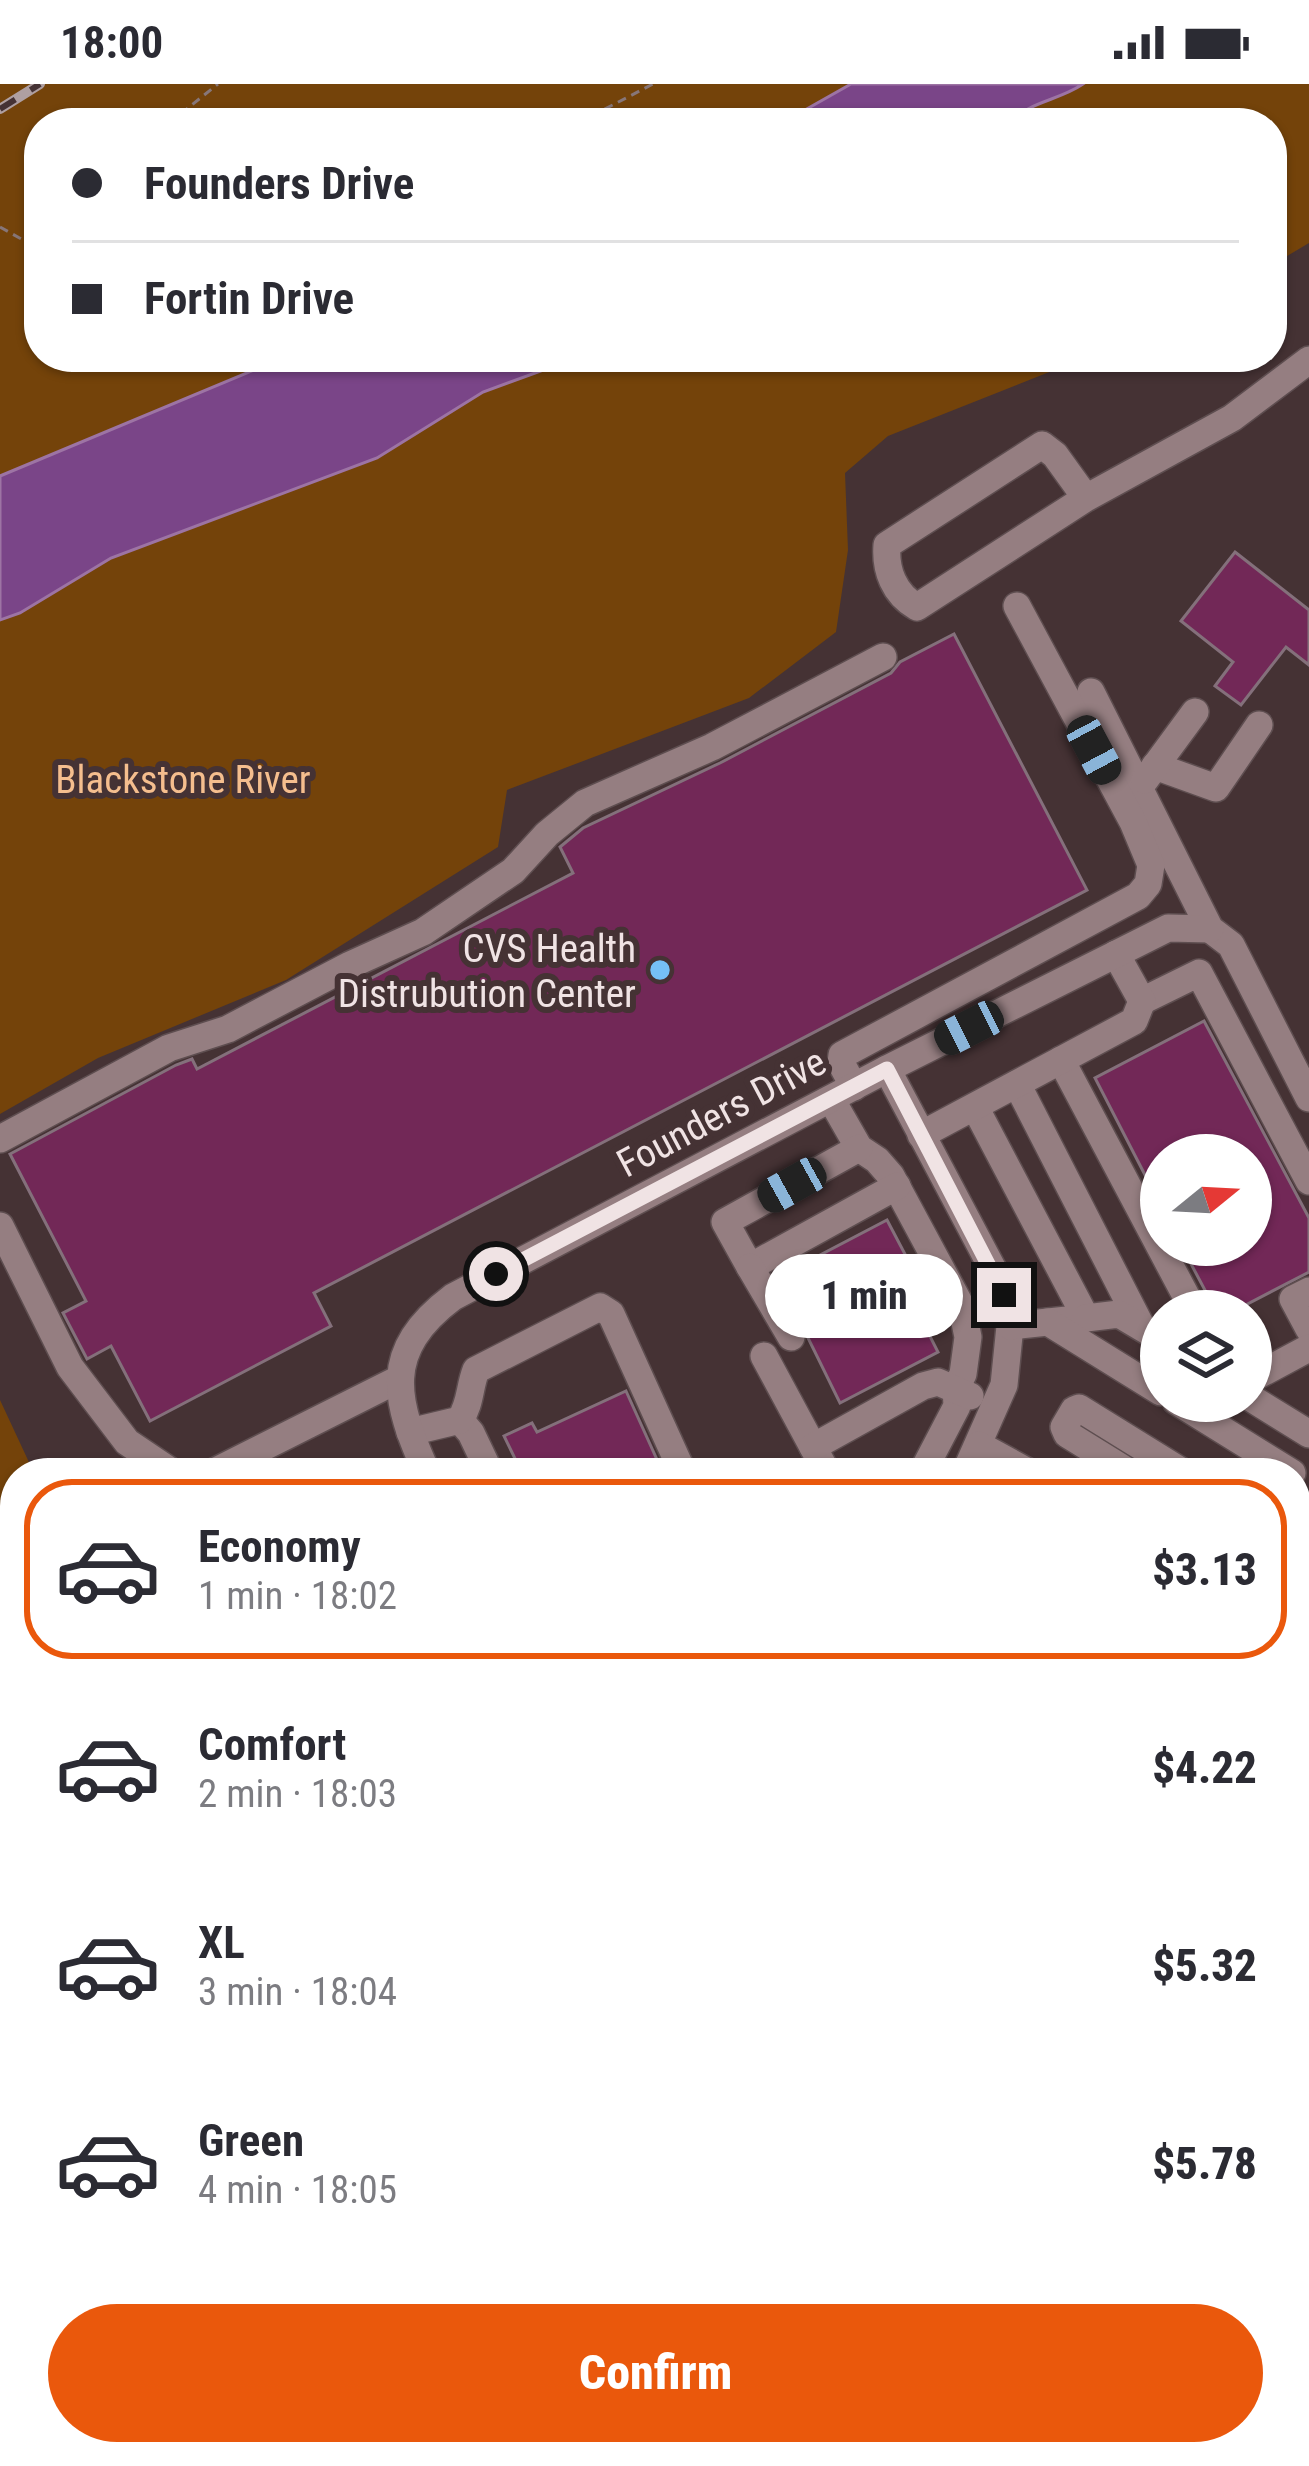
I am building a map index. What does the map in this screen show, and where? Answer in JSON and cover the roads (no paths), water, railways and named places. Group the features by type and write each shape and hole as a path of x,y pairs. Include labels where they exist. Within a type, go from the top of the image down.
{"street":[{"path":"1086,498 1042,445 887,545 885,565 903,599 917,607 1086,498 1232,418 1309,360"},
{"path":"930,1458 957,1406 956,1388 963,1374 968,1336 962,1308 897,1186 877,1160 859,1148 843,1093 842,1055 1138,896 1148,884 1151,865 1133,822 1017,606"},
{"path":"0,1139 169,1048 228,1029 423,932 513,871 585,803 712,746 883,657"},
{"path":"1091,692 1147,777 1210,929 1231,945 1309,1098"},
{"path":"1147,777 1195,712"},
{"path":"1147,777 1216,788 1259,725"},
{"name":"Founders Drive","path":"399,1379 404,1352 418,1329 452,1297 1168,928 1210,929"},
{"path":"1116,954 1142,1001"},
{"path":"994,973 1012,1006"},
{"path":"921,1135 1134,1021 1142,1001 1199,973 1309,1181"},
{"path":"1061,1060 1183,1290"},
{"path":"887,1069 996,1275 1010,1326 1004,1385 972,1458"},
{"path":"1017,1084 1140,1313"},
{"path":"975,1107 1086,1318"},
{"path":"790,1337 725,1222 859,1148"},
{"path":"750,1267 897,1186"},
{"path":"0,1226 70,1367 127,1442 151,1458"},
{"path":"1309,1291 1293,1299 1309,1329"},
{"path":"410,1432 460,1420 470,1405 476,1370 600,1307 611,1314 676,1458"},
{"path":"1010,1326 1119,1314 1140,1326"},
{"path":"1048,1322 1140,1379"},
{"path":"1272,1368 1309,1348"},
{"path":"764,1356 819,1458"},
{"path":"242,1458 399,1379 401,1406 421,1458"},
{"path":"813,1447 938,1382 995,1411"},
{"path":"1105,1458 1066,1434 1064,1426 1073,1410 1079,1408 1160,1458"},
{"path":"1272,1411 1309,1434"},
{"path":"460,1420 482,1458"},
{"path":"1210,1422 1268,1458"},
{"path":"979,1445 1003,1458"},
{"path":"669,2466 690,2466"}],"railway":[{"path":"0,109 40,84"}],"place":[{"name":"CVS Health Distrubution Center","path":"660,970"}],"park label":[{"name":"Blackstone River","path":"183,779"}]}
